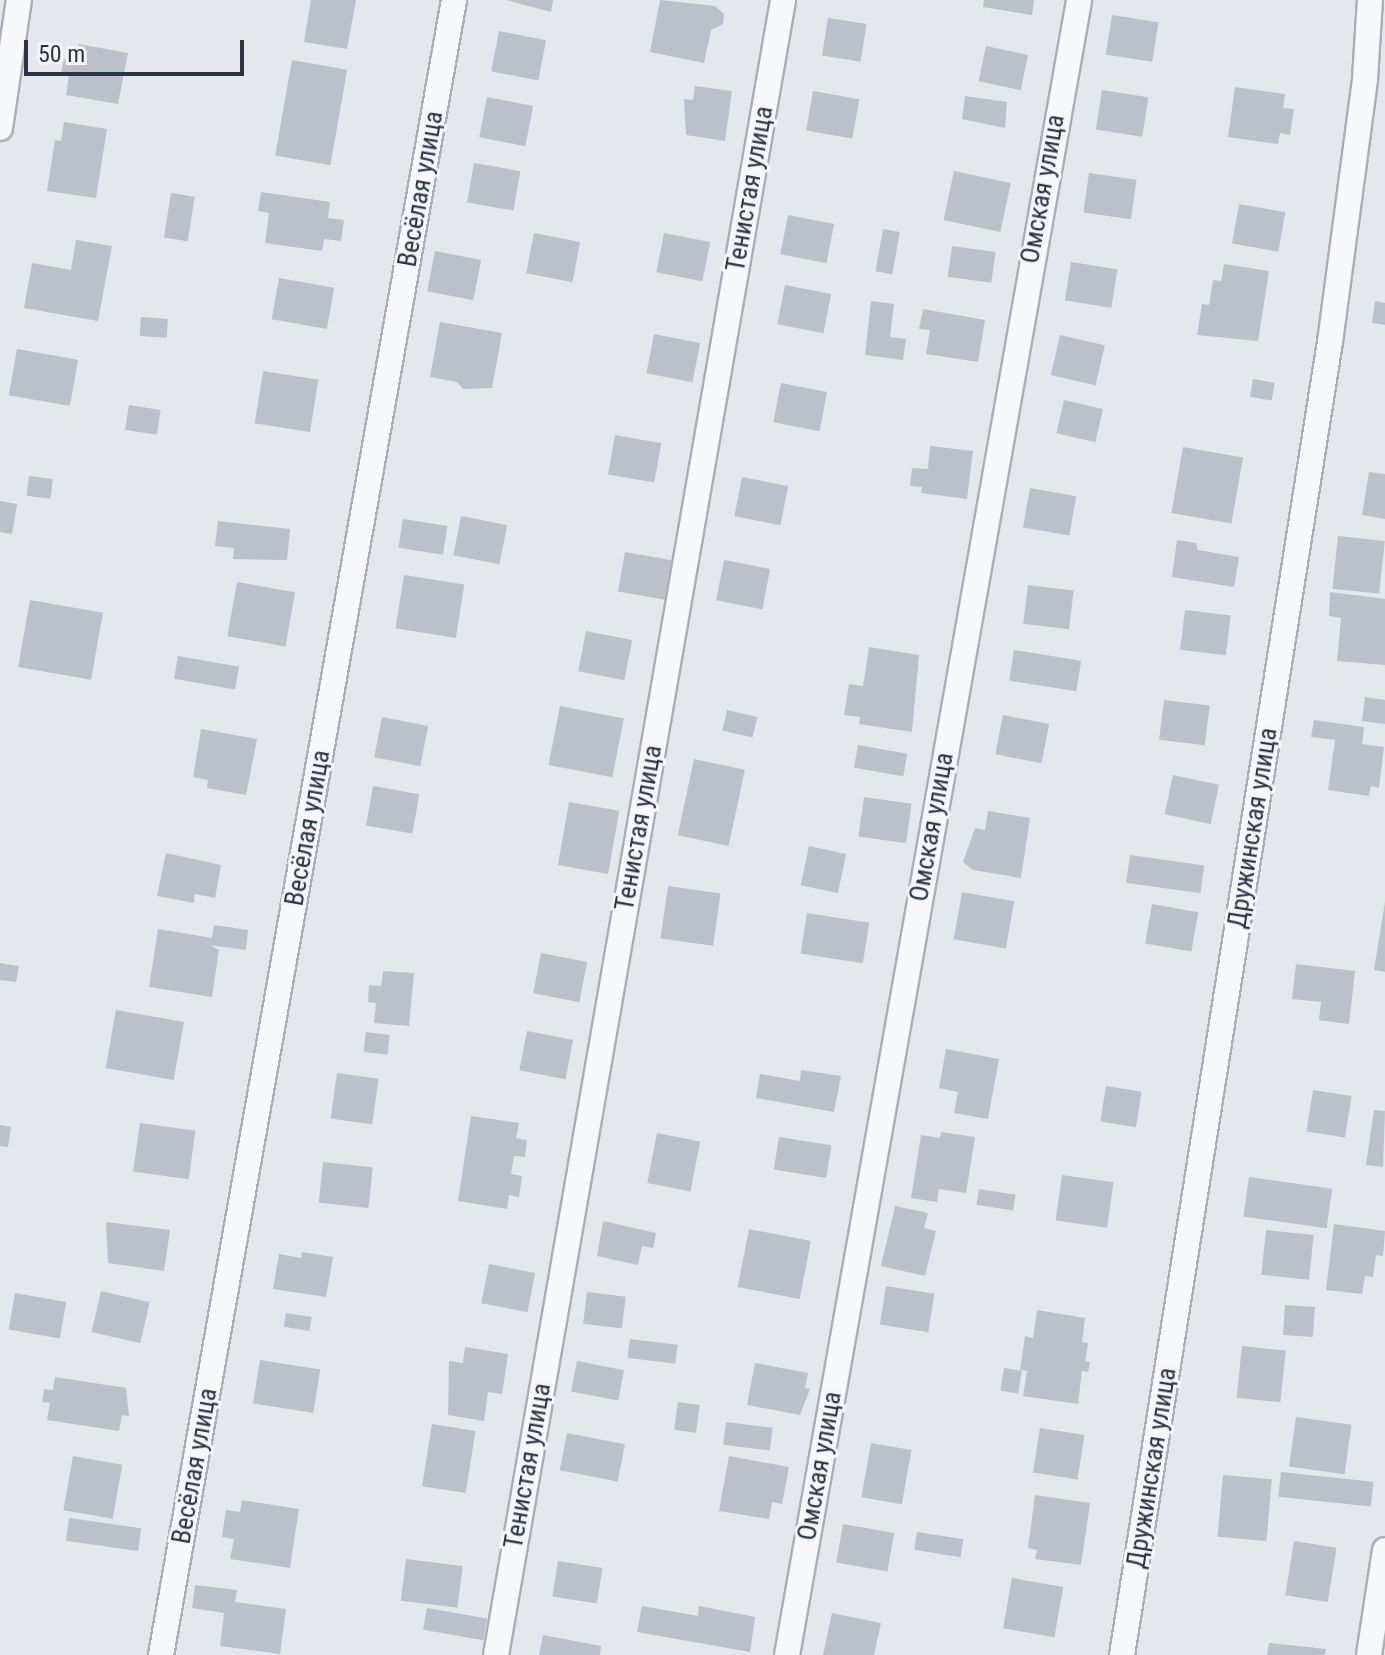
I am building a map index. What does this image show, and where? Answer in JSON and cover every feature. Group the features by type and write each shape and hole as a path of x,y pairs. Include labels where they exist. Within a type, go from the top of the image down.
{"street":[{"path":"0,128 19,0"},
{"name":"Весёлая улица","path":"161,1655 454,0"},
{"name":"Тенистая улица","path":"496,1655 783,0"},
{"name":"Омская улица","path":"787,1655 1079,0"},
{"name":"Дружинская улица","path":"1122,1655 1330,342 1365,79 1370,0"},
{"path":"1369,1655 1385,1550"}],"building":[{"path":"311,0 356,0 347,49 304,42"},
{"path":"506,0 553,0 551,12"},
{"path":"660,0 715,6 724,14 723,24 711,30 704,63 650,52"},
{"path":"984,0 1034,0 1032,15 983,7"},
{"path":"1112,15 1158,22 1152,62 1106,55"},
{"path":"828,18 867,24 861,62 822,56"},
{"path":"499,31 546,40 538,80 491,71"},
{"path":"79,44 128,53 118,104 66,95 69,75 61,74 64,59 75,62"},
{"path":"986,46 1028,55 1021,90 979,81"},
{"path":"292,60 347,70 330,165 275,156"},
{"path":"695,86 732,91 725,141 686,135 684,99 693,100"},
{"path":"1235,87 1285,94 1283,108 1294,109 1290,135 1280,133 1278,144 1228,137"},
{"path":"1102,90 1148,97 1142,137 1096,130"},
{"path":"813,91 859,99 852,139 806,130"},
{"path":"965,96 1007,102 1005,128 962,119"},
{"path":"487,97 533,106 525,146 479,137"},
{"path":"64,122 107,129 96,198 47,191 55,140 61,141"},
{"path":"474,163 520,171 513,211 467,202"},
{"path":"954,171 1011,183 1000,232 944,220"},
{"path":"1089,173 1137,180 1131,219 1083,213"},
{"path":"261,192 330,202 328,218 344,220 341,241 324,239 322,251 265,243 269,213 258,211"},
{"path":"171,193 195,197 188,241 164,237"},
{"path":"1239,204 1285,212 1278,252 1232,243"},
{"path":"788,215 834,224 827,263 780,254"},
{"path":"883,229 900,232 892,274 876,271"},
{"path":"534,233 580,242 572,282 526,273"},
{"path":"664,233 710,242 703,281 656,272"},
{"path":"76,240 112,246 98,321 24,308 32,263 71,270"},
{"path":"952,246 996,252 991,283 948,277"},
{"path":"435,251 481,260 473,300 427,291"},
{"path":"1071,262 1117,269 1111,308 1065,301"},
{"path":"1224,264 1269,271 1258,341 1197,335 1202,304 1209,305 1213,280 1221,281"},
{"path":"279,278 334,288 327,329 272,319"},
{"path":"785,285 831,294 824,333 777,324"},
{"path":"871,301 894,304 890,337 906,339 903,360 865,355"},
{"path":"1375,301 1385,303 1385,325 1372,323"},
{"path":"923,309 985,320 978,362 926,354 930,330 919,329"},
{"path":"141,317 168,319 167,338 140,336"},
{"path":"440,322 502,333 492,388 463,389 457,382 430,377"},
{"path":"654,334 700,343 693,382 646,373"},
{"path":"1060,335 1105,345 1096,385 1051,375"},
{"path":"17,349 78,360 70,406 9,395"},
{"path":"263,371 318,380 310,432 255,423"},
{"path":"1253,379 1275,383 1272,401 1250,397"},
{"path":"781,383 827,392 820,431 773,422"},
{"path":"1064,400 1103,409 1095,442 1056,433"},
{"path":"129,405 161,410 157,435 125,430"},
{"path":"615,435 661,443 654,483 608,474"},
{"path":"930,446 973,451 967,499 921,493 922,487 910,486 912,468 928,469"},
{"path":"1183,447 1243,458 1231,524 1171,513"},
{"path":"1369,472 1385,474 1385,519 1362,515"},
{"path":"29,476 53,479 50,499 27,496"},
{"path":"742,477 788,486 781,525 734,516"},
{"path":"1030,488 1076,496 1069,536 1023,527"},
{"path":"0,501 17,504 12,534 0,532"},
{"path":"461,516 507,525 500,564 453,555"},
{"path":"403,519 447,526 443,555 398,548"},
{"path":"218,521 290,529 287,560 233,559 234,548 215,546"},
{"path":"1338,536 1385,541 1379,594 1332,589"},
{"path":"1177,540 1196,543 1198,550 1239,557 1234,587 1172,577"},
{"path":"625,552 672,560 665,600 618,591"},
{"path":"724,560 770,569 762,609 716,600"},
{"path":"404,575 464,585 456,638 396,628"},
{"path":"237,582 295,592 286,646 227,636"},
{"path":"1028,585 1074,591 1069,629 1023,624"},
{"path":"1330,592 1385,599 1385,665 1337,661 1341,618 1329,616"},
{"path":"30,600 103,613 91,680 18,667"},
{"path":"1185,610 1231,616 1226,655 1180,650"},
{"path":"586,631 632,640 624,680 578,671"},
{"path":"869,647 919,655 912,732 859,724 860,717 844,715 849,684 863,686"},
{"path":"1014,650 1081,661 1076,691 1009,681"},
{"path":"178,656 239,667 235,689 174,679"},
{"path":"1365,697 1385,700 1385,724 1362,721"},
{"path":"1164,700 1210,706 1205,745 1159,740"},
{"path":"560,706 624,718 612,777 549,765"},
{"path":"727,710 757,717 752,737 722,730"},
{"path":"1003,715 1049,724 1042,763 995,754"},
{"path":"382,717 428,726 420,766 374,757"},
{"path":"1314,720 1364,727 1362,744 1384,747 1379,788 1371,786 1369,796 1328,790 1335,740 1311,737"},
{"path":"201,729 257,739 246,795 207,788 208,780 193,777"},
{"path":"858,745 907,754 903,776 854,768"},
{"path":"694,759 745,770 729,846 678,835"},
{"path":"1173,775 1219,785 1211,824 1165,814"},
{"path":"373,786 419,794 412,834 366,825"},
{"path":"864,797 912,804 906,843 858,837"},
{"path":"569,802 619,811 608,874 558,865"},
{"path":"988,811 1030,818 1021,878 973,870 963,862 975,828 985,830"},
{"path":"809,846 846,854 838,893 801,885"},
{"path":"166,853 221,865 215,898 195,894 194,903 157,896"},
{"path":"1130,855 1204,865 1200,893 1126,883"},
{"path":"668,886 720,893 713,946 661,938"},
{"path":"962,892 1014,901 1006,948 954,939"},
{"path":"1385,902 1385,972 1374,970"},
{"path":"1152,904 1198,912 1191,952 1145,943"},
{"path":"807,913 869,923 863,963 801,953"},
{"path":"214,925 248,930 246,950 210,945 219,950 212,997 149,987 158,929 212,938"},
{"path":"541,953 587,962 579,1002 533,993"},
{"path":"0,963 19,966 16,982 0,980"},
{"path":"1296,964 1355,971 1349,1024 1319,1020 1321,1002 1292,999"},
{"path":"383,971 414,973 409,1026 374,1023 376,1003 368,1002 369,985 381,986"},
{"path":"116,1010 184,1022 174,1080 106,1068"},
{"path":"527,1031 573,1040 566,1079 519,1070"},
{"path":"366,1032 390,1035 387,1055 364,1052"},
{"path":"946,1049 999,1059 988,1119 954,1113 958,1092 939,1088"},
{"path":"801,1070 841,1076 834,1112 756,1098 760,1074 800,1081"},
{"path":"337,1073 379,1079 372,1124 331,1119"},
{"path":"1106,1086 1142,1092 1136,1127 1100,1122"},
{"path":"1313,1090 1352,1096 1345,1138 1306,1131"},
{"path":"1374,1110 1385,1111 1383,1167 1366,1165"},
{"path":"471,1116 519,1123 516,1138 527,1140 525,1157 514,1156 511,1174 522,1176 519,1197 509,1195 507,1209 458,1201"},
{"path":"140,1123 195,1131 189,1179 133,1172"},
{"path":"0,1125 11,1127 8,1147 0,1146"},
{"path":"941,1132 975,1137 966,1193 939,1189 937,1202 911,1198 921,1135 940,1138"},
{"path":"657,1133 700,1141 690,1191 647,1183"},
{"path":"779,1137 831,1145 826,1178 774,1170"},
{"path":"323,1162 373,1167 368,1208 319,1203"},
{"path":"1062,1175 1113,1182 1107,1228 1056,1221"},
{"path":"1249,1177 1332,1189 1327,1228 1243,1217"},
{"path":"979,1189 1016,1195 1013,1211 976,1205"},
{"path":"895,1206 928,1213 924,1228 936,1231 925,1276 881,1266"},
{"path":"603,1221 656,1233 653,1248 642,1246 638,1265 597,1256"},
{"path":"106,1222 170,1230 164,1271 108,1263"},
{"path":"1334,1224 1385,1231 1383,1256 1376,1255 1373,1277 1365,1276 1362,1294 1326,1290"},
{"path":"749,1229 811,1241 800,1299 738,1287"},
{"path":"1266,1230 1314,1235 1309,1280 1261,1275"},
{"path":"302,1252 333,1257 326,1297 273,1289 279,1254 301,1258"},
{"path":"489,1264 535,1273 528,1312 481,1303"},
{"path":"886,1286 934,1294 928,1332 880,1325"},
{"path":"101,1291 150,1302 140,1343 92,1332"},
{"path":"587,1292 626,1297 622,1329 583,1324"},
{"path":"15,1293 66,1302 60,1338 9,1329"},
{"path":"1285,1305 1315,1307 1313,1337 1283,1335"},
{"path":"1037,1310 1085,1318 1082,1342 1088,1343 1085,1361 1090,1362 1088,1372 1082,1371 1078,1404 1023,1396 1027,1371 1020,1370 1025,1336 1033,1338"},
{"path":"286,1313 312,1317 309,1331 284,1327"},
{"path":"630,1339 678,1345 675,1364 628,1358"},
{"path":"1242,1346 1286,1351 1280,1402 1237,1398"},
{"path":"465,1347 508,1354 502,1394 488,1392 484,1421 448,1415 449,1361 463,1363"},
{"path":"260,1360 320,1370 313,1413 253,1403"},
{"path":"577,1361 624,1370 618,1401 571,1391"},
{"path":"755,1363 808,1373 805,1388 810,1389 800,1415 747,1405"},
{"path":"1004,1368 1022,1371 1018,1394 1000,1391"},
{"path":"55,1377 126,1388 129,1416 122,1415 119,1431 47,1420 50,1403 42,1402 44,1389 53,1390"},
{"path":"678,1402 700,1405 696,1433 674,1430"},
{"path":"1296,1417 1351,1425 1344,1474 1289,1467"},
{"path":"726,1422 773,1428 770,1451 723,1445"},
{"path":"432,1424 475,1431 466,1493 422,1486"},
{"path":"1040,1428 1084,1435 1077,1479 1033,1472"},
{"path":"567,1433 625,1444 618,1482 560,1470"},
{"path":"871,1443 911,1450 902,1504 861,1497"},
{"path":"73,1456 122,1465 113,1519 63,1510"},
{"path":"729,1456 789,1467 782,1504 772,1502 769,1519 719,1511"},
{"path":"1281,1472 1373,1482 1371,1507 1278,1497"},
{"path":"1223,1475 1272,1479 1266,1541 1218,1537"},
{"path":"1035,1495 1090,1503 1081,1565 1035,1559 1037,1550 1028,1548"},
{"path":"242,1500 299,1509 290,1568 230,1559 234,1539 222,1537 226,1510 240,1512"},
{"path":"69,1518 141,1528 138,1551 66,1541"},
{"path":"843,1524 894,1533 887,1571 836,1562"},
{"path":"917,1532 963,1539 961,1557 914,1550"},
{"path":"1294,1541 1336,1548 1328,1602 1285,1595"},
{"path":"406,1559 463,1566 457,1608 401,1601"},
{"path":"558,1561 602,1568 597,1604 552,1597"},
{"path":"1012,1578 1063,1587 1054,1637 1003,1628"},
{"path":"195,1585 237,1590 235,1602 286,1609 280,1654 220,1646 224,1613 192,1608"},
{"path":"642,1606 698,1616 699,1606 755,1617 750,1652 637,1632"},
{"path":"427,1608 487,1619 483,1640 423,1630"},
{"path":"832,1613 881,1623 874,1655 823,1655"},
{"path":"543,1635 601,1646 600,1655 539,1655"},
{"path":"1269,1643 1326,1649 1325,1655 1267,1655"}]}
